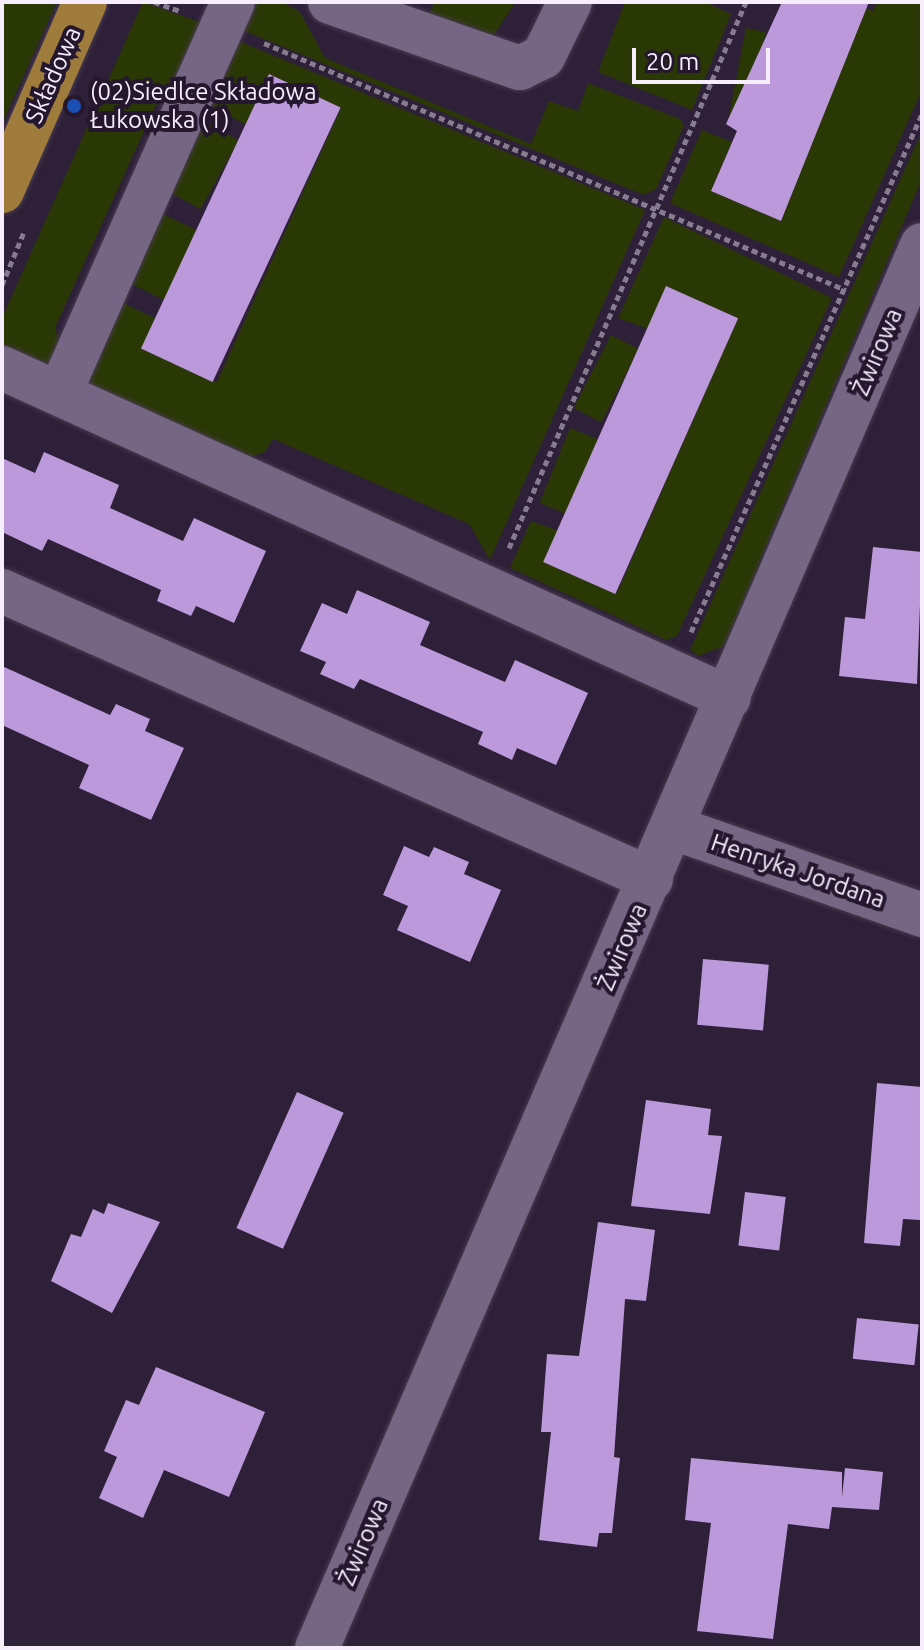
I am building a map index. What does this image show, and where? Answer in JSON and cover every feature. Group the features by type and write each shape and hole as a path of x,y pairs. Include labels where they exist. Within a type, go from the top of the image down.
{"main road":[{"name":"Składowa","path":"2,191 85,2"}],"street":[{"path":"330,2 520,68 543,57 570,2"},
{"path":"61,390 228,14"},
{"name":"Żwirowa","path":"317,1648 674,828 922,245"},
{"path":"2,368 61,390 729,698"},
{"path":"2,591 651,879"},
{"name":"Henryka Jordana","path":"674,828 922,915"}],"path":[{"path":"504,559 746,2"},
{"path":"228,14 846,290"},
{"path":"688,638 922,114"}],"green space":[{"path":"2,2 57,2 2,124"},
{"path":"143,2 211,26 177,98 156,105 55,328 62,352 54,368 2,356 2,318"},
{"path":"249,2 282,2 300,12 325,58 531,144 549,101 578,111 588,83 680,119 684,126 656,189 644,195 237,28"},
{"path":"435,2 516,2 493,36 427,18"},
{"path":"625,2 705,2 731,14 692,110 598,72"},
{"path":"877,2 922,2 922,90 839,277 670,203 702,130 732,142 711,191 781,221 866,8 873,11"},
{"path":"746,28 766,32 748,125 728,121"},
{"path":"229,37 645,210 490,560 469,524 273,439 265,452 245,459 85,393 84,378 119,301 159,320 145,350 217,382 341,108 246,125 203,101"},
{"path":"195,116 239,140 200,209 157,185"},
{"path":"922,131 922,179 724,646 698,656 690,650"},
{"path":"153,209 199,231 165,301 119,278"},
{"path":"664,217 832,298 677,636 666,640 510,568 531,521 559,531 546,563 617,593 738,318 667,287 648,329 618,318"},
{"path":"611,335 639,349 601,422 574,408"},
{"path":"570,428 599,440 568,515 540,503"}],"building":[{"path":"782,2 869,2 781,221 711,191 737,131 726,124"},
{"path":"269,74 341,107 213,382 141,349"},
{"path":"666,286 738,318 615,594 543,562"},
{"path":"44,452 119,485 110,508 183,541 194,518 266,551 234,623 196,606 191,616 157,601 161,590 48,539 42,551 2,532 2,458 35,473"},
{"path":"873,547 922,552 917,684 839,676 845,617 865,619"},
{"path":"357,590 430,622 420,645 505,682 515,660 588,693 556,765 517,748 512,760 478,744 483,732 360,679 354,689 320,674 326,662 300,651 322,603 347,614"},
{"path":"2,666 110,715 116,704 150,719 145,731 184,748 151,820 79,788 89,765 2,725"},
{"path":"404,846 429,857 434,847 469,862 464,874 501,890 470,962 397,930 408,906 383,895"},
{"path":"703,959 769,965 763,1031 697,1025"},
{"path":"877,1083 922,1087 920,1220 903,1219 900,1246 864,1243"},
{"path":"297,1092 344,1113 283,1249 236,1228"},
{"path":"646,1100 711,1109 708,1135 722,1136 710,1214 631,1206"},
{"path":"745,1192 786,1197 779,1251 738,1246"},
{"path":"108,1203 160,1222 112,1313 51,1281 71,1234 81,1237 93,1209 104,1214"},
{"path":"598,1222 655,1230 646,1301 625,1299 614,1457 620,1458 612,1533 599,1533 597,1547 539,1540 551,1432 541,1432 547,1354 579,1356"},
{"path":"857,1318 919,1324 914,1365 853,1359"},
{"path":"156,1367 265,1412 229,1497 164,1470 143,1518 99,1498 117,1457 104,1451 126,1400 139,1405"},
{"path":"691,1458 842,1472 842,1497 845,1468 883,1472 879,1510 832,1507 829,1529 788,1524 773,1639 697,1631 711,1523 685,1520"}],"place":[{"name":"(02)Siedlce Składowa Łukowska (1)","path":"74,106"}]}
